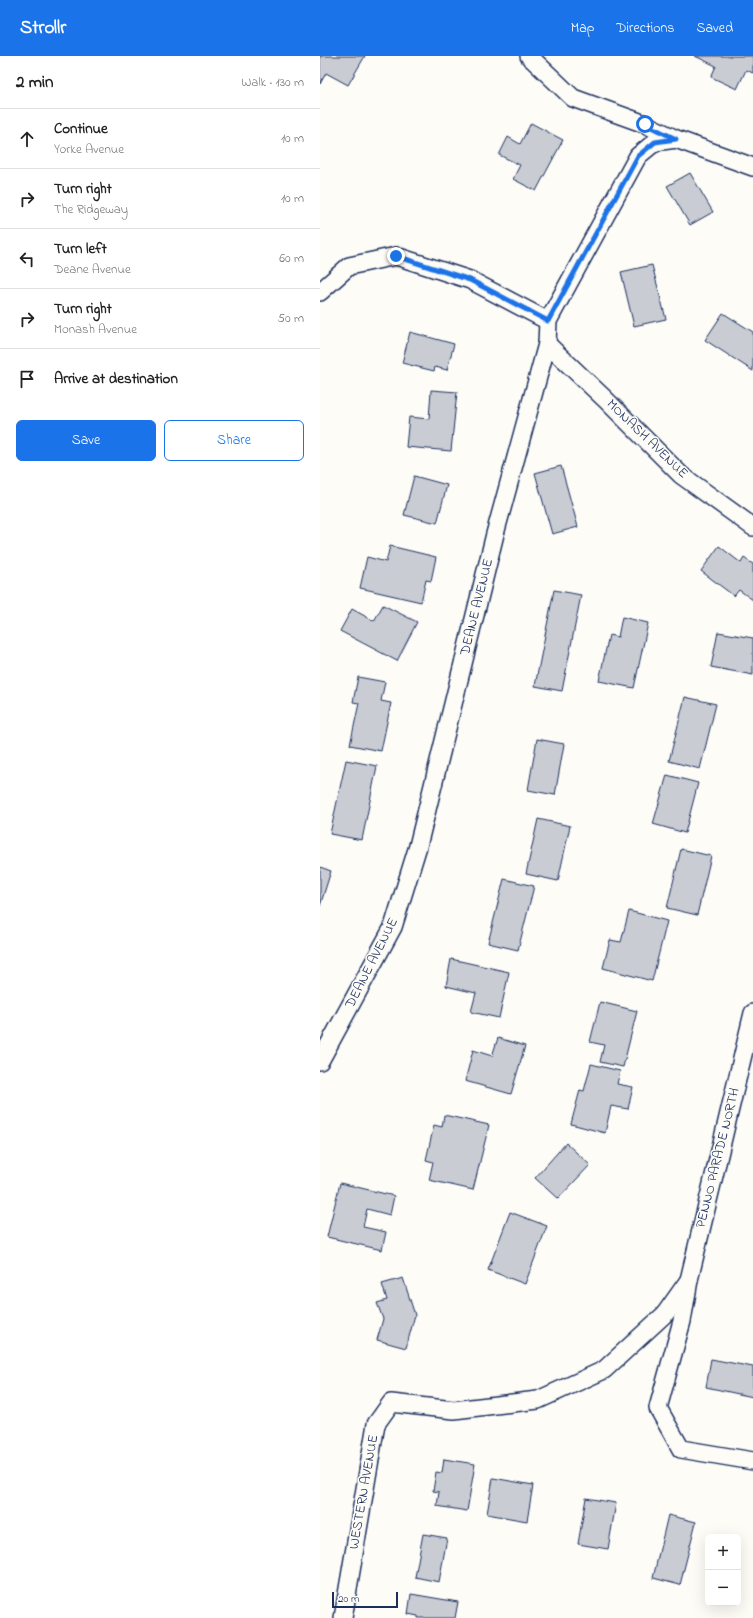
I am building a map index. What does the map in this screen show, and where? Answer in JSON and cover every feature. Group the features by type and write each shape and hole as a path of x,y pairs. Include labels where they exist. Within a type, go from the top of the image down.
{"street":[{"path":"529,56 573,98 645,124 676,139 753,167"},
{"name":"DEANE AVENUE","path":"320,1061 393,928 418,846 495,534 547,344 548,321 638,156 655,142 676,139"},
{"path":"320,292 349,266 396,256 470,280 548,321"},
{"name":"MONASH AVENUE","path":"547,344 605,399 681,475 753,527"},
{"name":"PENNO PARADE NORTH","path":"753,1013 689,1280 682,1321 658,1408 682,1449 753,1461"},
{"name":"WESTERN AVENUE","path":"343,1618 376,1424 392,1403 454,1410 538,1400 604,1370 666,1314 689,1280"}],"building":[{"path":"320,56 365,56 348,85 326,73 320,84"},
{"path":"695,56 753,56 753,73 746,70 737,89 711,77 716,66"},
{"path":"531,123 563,140 536,191 513,179 520,165 499,155 508,137 520,144"},
{"path":"690,173 713,212 690,225 667,186"},
{"path":"652,265 666,319 634,326 621,272"},
{"path":"723,313 753,332 753,371 705,340"},
{"path":"410,332 454,344 447,370 435,367 434,371 402,363"},
{"path":"431,390 457,392 451,451 406,447 409,417 429,419"},
{"path":"561,466 578,527 552,534 535,473"},
{"path":"414,476 447,485 437,523 404,515"},
{"path":"390,546 436,557 431,581 426,580 421,602 360,588 367,557 386,562"},
{"path":"719,546 741,563 744,558 753,564 753,600 739,590 734,596 701,571"},
{"path":"554,590 581,595 562,691 535,686"},
{"path":"383,605 417,622 397,661 340,631 352,609 374,621"},
{"path":"622,617 648,623 634,688 599,681 609,635 618,637"},
{"path":"718,632 753,638 753,675 711,667"},
{"path":"358,677 385,682 381,701 391,703 381,751 350,745 359,703 353,702"},
{"path":"685,697 716,704 700,769 669,761"},
{"path":"537,739 564,744 555,795 528,790"},
{"path":"346,760 377,766 362,840 330,834"},
{"path":"667,775 698,783 685,833 653,824"},
{"path":"538,819 570,826 558,881 526,874"},
{"path":"681,849 711,856 697,915 667,908"},
{"path":"320,867 331,871 320,906"},
{"path":"504,879 534,886 518,950 488,943"},
{"path":"629,911 667,921 652,981 603,968 610,940 621,942"},
{"path":"451,959 509,972 499,1018 471,1012 476,993 446,986"},
{"path":"600,1002 637,1011 623,1067 600,1062 604,1045 590,1042"},
{"path":"498,1038 525,1046 511,1094 465,1081 473,1050 492,1056"},
{"path":"591,1064 620,1071 617,1084 633,1087 628,1109 611,1106 605,1133 571,1124 580,1090 584,1091"},
{"path":"444,1115 489,1125 473,1190 429,1180 433,1162 426,1160 434,1125 442,1127"},
{"path":"566,1143 590,1165 558,1199 535,1178"},
{"path":"340,1183 394,1196 390,1215 367,1209 363,1227 386,1232 382,1250 327,1237"},
{"path":"510,1212 547,1226 525,1284 488,1270"},
{"path":"403,1278 415,1315 406,1348 377,1340 383,1319 377,1303 387,1300 382,1284"},
{"path":"711,1359 753,1367 753,1397 706,1387"},
{"path":"444,1459 475,1464 467,1511 437,1506 439,1492 433,1491 436,1472 442,1473"},
{"path":"493,1478 533,1485 527,1521 487,1514"},
{"path":"586,1498 616,1503 608,1549 578,1544"},
{"path":"668,1515 696,1522 680,1585 653,1578"},
{"path":"423,1534 447,1538 439,1582 415,1577"},
{"path":"411,1594 458,1602 455,1618 418,1618 418,1616 408,1614"}],"route":[{"path":"396,256 470,280 548,321 638,156 655,142 676,139 645,124"}]}
